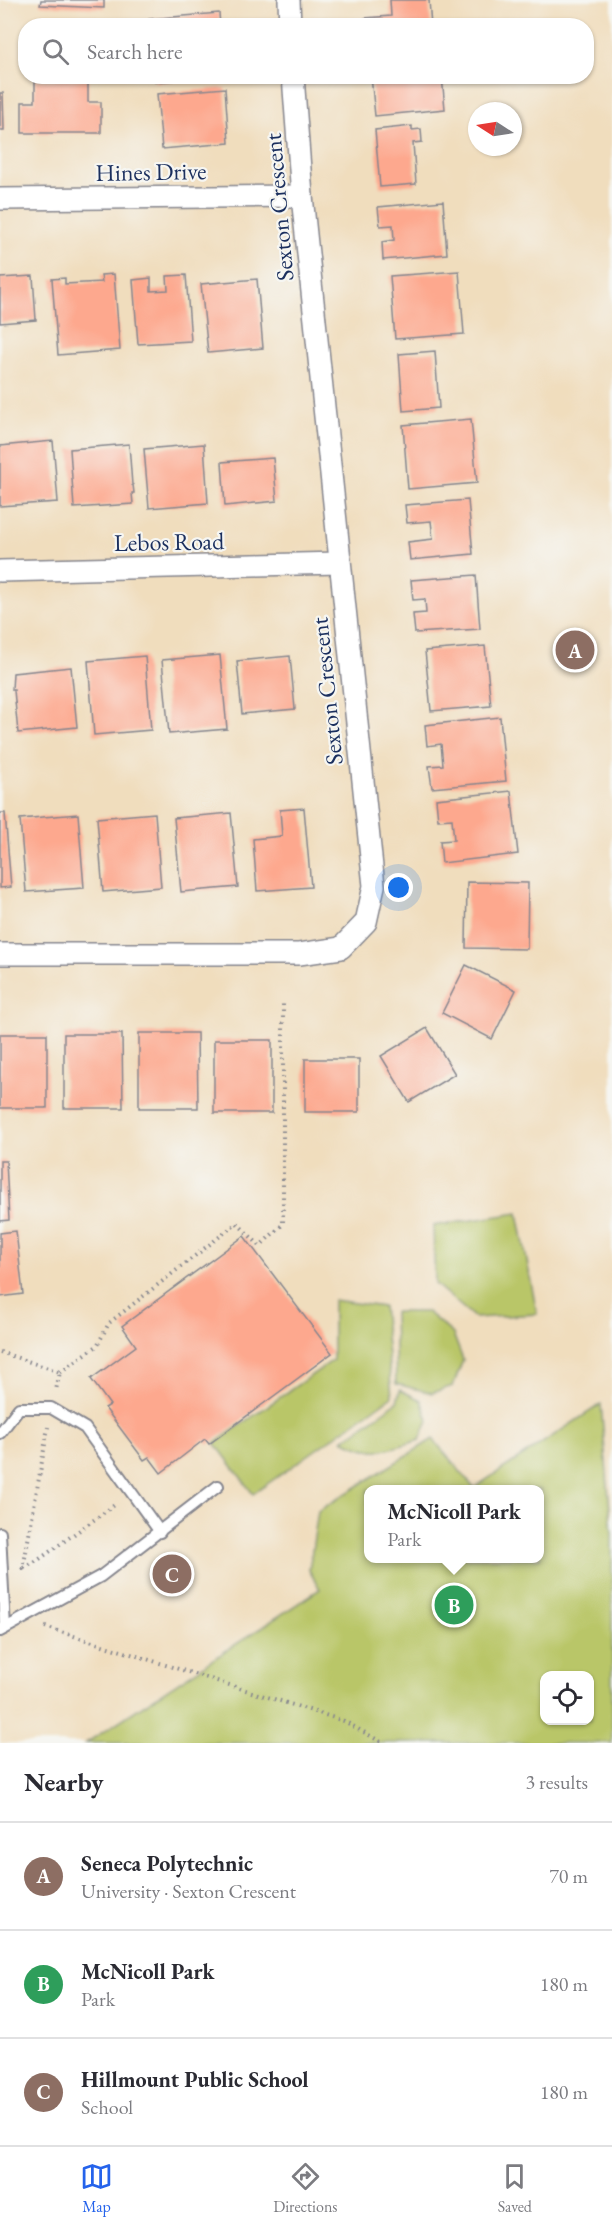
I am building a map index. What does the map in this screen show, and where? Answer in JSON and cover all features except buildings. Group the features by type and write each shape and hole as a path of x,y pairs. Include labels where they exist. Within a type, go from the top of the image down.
{"street":[{"path":"289,0 290,18"},
{"name":"Sexton Crescent","path":"0,954 299,954 341,948 366,922 374,886 302,196 294,84"},
{"name":"Hines Drive","path":"0,199 302,196"},
{"name":"Lebos Road","path":"0,571 339,563"}],"lane":[{"path":"0,1433 19,1408 51,1408 85,1428 159,1532"},
{"path":"0,1533 2,1630 101,1576 218,1486"}],"path":[{"path":"23,1569 51,1408 60,1372 97,1346 109,1323 237,1223 260,1246 283,1224 283,1004"},
{"path":"0,1352 60,1372"},
{"path":"2,1572 23,1569 34,1563 131,1492"},
{"path":"22,1619 257,1696 344,1721 383,1743"}],"green space":[{"path":"518,1213 537,1314 475,1318 435,1284 433,1226"},
{"path":"333,1300 383,1307 392,1396 253,1494 215,1443 333,1360"},
{"path":"394,1312 427,1312 453,1334 463,1360 453,1386 432,1393 396,1384"},
{"path":"400,1390 421,1400 428,1420 420,1440 398,1447 373,1450 364,1449 343,1440 397,1402"},
{"path":"601,1404 612,1534 612,1743 86,1743 320,1589 309,1570 318,1511 433,1439 471,1485 364,1485 364,1563 544,1563 544,1485 479,1485"}],"place":[{"name":"Seneca Polytechnic","path":"575,650"},
{"name":"Hillmount Public School","path":"172,1574"},
{"name":"McNicoll Park","path":"454,1605"}]}
